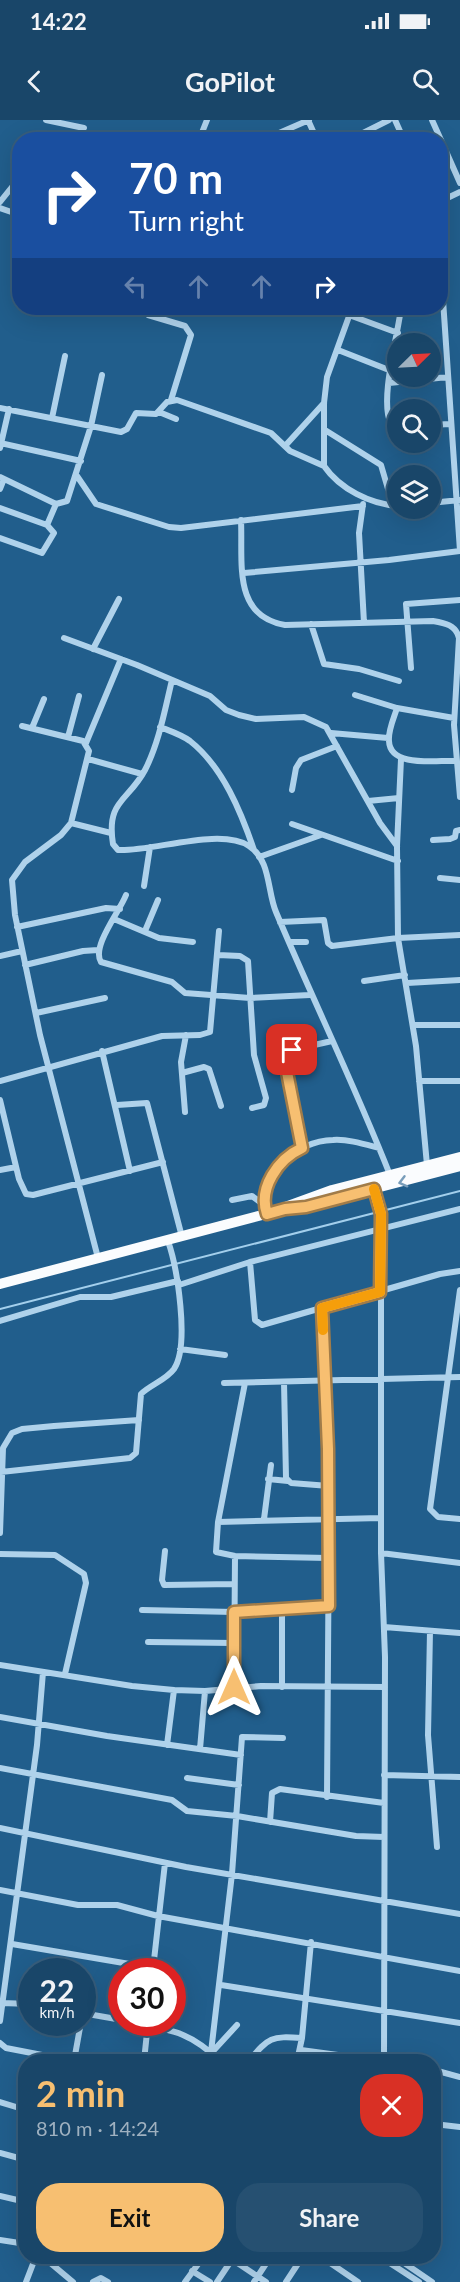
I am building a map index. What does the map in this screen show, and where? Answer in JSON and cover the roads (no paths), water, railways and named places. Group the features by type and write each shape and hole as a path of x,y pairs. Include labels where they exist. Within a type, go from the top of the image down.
{"highway":[{"path":"285,1209 332,1190 460,1157"},
{"path":"0,1284 168,1241 265,1210 306,1207 376,1193 460,1167"}],"street":[{"path":"46,120 84,128"},
{"path":"281,132 309,120"},
{"path":"361,132 377,122 390,120"},
{"path":"448,156 460,183"},
{"path":"0,202 12,190"},
{"path":"148,315 189,330 191,335 171,400 159,412"},
{"path":"387,504 366,498 329,475 324,466 324,403 327,377 349,315 398,333 399,315"},
{"path":"244,573 460,551 444,315"},
{"path":"338,350 387,369"},
{"path":"52,418 65,356"},
{"path":"0,489 2,478 56,504 67,501 91,426 102,375"},
{"path":"441,378 448,377"},
{"path":"171,400 271,433 285,446 324,466"},
{"path":"285,446 324,403"},
{"path":"0,408 121,432 127,429 136,412 159,412 176,419"},
{"path":"9,410 1,444 81,461"},
{"path":"441,424 450,424"},
{"path":"324,430 381,465 387,483"},
{"path":"76,476 96,504 169,527 181,528 363,506"},
{"path":"364,622 359,563 359,517 366,498"},
{"path":"441,502 457,500"},
{"path":"47,525 56,504"},
{"path":"0,508 47,525 54,533 42,553 0,538"},
{"path":"241,520 246,598 266,621 285,625 406,621 446,623 459,633 454,718 458,737 455,761 460,797"},
{"path":"93,649 119,599"},
{"path":"411,668 406,606 410,602 460,600"},
{"path":"311,624 324,664 358,669 399,681"},
{"path":"64,638 210,696 226,710 239,715 256,719 304,717 315,720 331,733 380,823 397,846"},
{"path":"98,1258 48,1068 17,927 12,880 15,872 61,835 71,822 88,759 89,751 86,743 121,659"},
{"path":"172,680 160,727 142,774 114,809 111,833 113,844 118,850 215,840 242,843 254,851 264,865 271,899 310,995 390,1175"},
{"path":"355,695 397,708 454,718"},
{"path":"68,737 79,696"},
{"path":"32,728 44,699"},
{"path":"397,708 388,738 393,753 401,759 455,761"},
{"path":"22,726 86,743"},
{"path":"160,727 191,741 214,768 241,812 254,851"},
{"path":"331,733 388,738"},
{"path":"292,790 296,768 301,760 338,746"},
{"path":"88,759 142,774"},
{"path":"401,759 397,846 398,938 413,1025 427,1165"},
{"path":"368,801 399,798"},
{"path":"71,822 111,833"},
{"path":"292,824 398,861"},
{"path":"433,840 450,840 455,837 456,831 460,830"},
{"path":"259,857 321,835"},
{"path":"144,886 150,847"},
{"path":"440,878 460,880"},
{"path":"126,895 98,950 101,962 172,982 185,993 250,998 310,995"},
{"path":"144,931 158,900"},
{"path":"17,927 106,908 120,909"},
{"path":"114,919 159,938 193,942"},
{"path":"280,922 324,920 328,943 332,946 398,938 460,935"},
{"path":"0,1081 162,1036 210,1032 219,931"},
{"path":"290,942 306,942"},
{"path":"25,965 83,951 98,950"},
{"path":"0,956 22,951"},
{"path":"218,955 240,956 248,961 254,1055 266,1102 252,1108"},
{"path":"364,981 405,975"},
{"path":"407,983 460,981"},
{"path":"36,1013 105,998"},
{"path":"413,1025 460,1025"},
{"path":"185,1112 181,1052 186,1035"},
{"path":"302,1148 285,1056 292,1050 332,1041"},
{"path":"102,1051 117,1106 130,1171"},
{"path":"182,1073 204,1067 209,1069 221,1106"},
{"path":"419,1081 460,1081"},
{"path":"0,1100 3,1121 26,1194 33,1196 163,1162"},
{"path":"117,1106 142,1101 147,1103 182,1237"},
{"path":"265,1210 268,1182 284,1160 302,1148 333,1140 379,1148"},
{"path":"0,1170 16,1167"},
{"path":"376,1193 381,1214 381,1554 385,1687 386,1901 383,2054"},
{"path":"232,1200 252,1196 265,1210"},
{"path":"0,1321 80,1297 111,1297 179,1283 250,1262 460,1209"},
{"path":"1,1472 129,1458 136,1453 141,1394 169,1375 175,1368 180,1349 179,1283 168,1241"},
{"path":"250,1262 257,1324 440,1274 460,1271"},
{"path":"460,1290 430,1509 438,1517 460,1519"},
{"path":"322,1308 329,1486 327,1797"},
{"path":"180,1349 225,1355"},
{"path":"224,1383 381,1377 460,1377"},
{"path":"285,1382 284,1472 288,1481"},
{"path":"245,1383 218,1522 216,1552 219,1555 235,1556 328,1558"},
{"path":"0,1533 1,1472 3,1448 7,1439 22,1429 139,1420"},
{"path":"264,1520 270,1465"},
{"path":"268,1479 329,1486"},
{"path":"218,1522 381,1518"},
{"path":"165,1551 162,1580 164,1585 234,1584"},
{"path":"0,1554 55,1556 84,1574 86,1583 65,1674"},
{"path":"381,1554 460,1563"},
{"path":"234,1687 235,1556"},
{"path":"142,1610 234,1612 329,1606"},
{"path":"282,1608 282,1687"},
{"path":"384,1627 460,1633"},
{"path":"430,1631 430,1775 437,1847"},
{"path":"148,1642 234,1643"},
{"path":"0,1665 132,1686 174,1690 205,1691 234,1687 327,1689 385,1687"},
{"path":"0,2021 26,1833 43,1672"},
{"path":"167,1745 174,1690"},
{"path":"200,1749 205,1691"},
{"path":"0,1717 241,1755"},
{"path":"211,2052 221,1985 232,1874 242,1737 283,1738"},
{"path":"0,1768 33,1776 172,1800 187,1811 237,1816 356,1836 384,1838"},
{"path":"384,1775 460,1777"},
{"path":"187,1778 239,1785"},
{"path":"270,1822 272,1793 275,1790 384,1803"},
{"path":"0,1828 165,1863 460,1914"},
{"path":"154,1958 165,1863"},
{"path":"0,1890 78,1905 117,1905 158,1916 311,1942 460,1971"},
{"path":"300,2054 311,1942"},
{"path":"12,1944 108,1961"},
{"path":"221,1985 460,2023"},
{"path":"1,2003 18,2004"},
{"path":"211,2052 237,2025"},
{"path":"75,2054 78,2036"},
{"path":"145,2054 147,2036"},
{"path":"186,2036 211,2052"},
{"path":"255,2054 268,2039 280,2036 302,2038"},
{"path":"0,2043 6,2048 37,2054"},
{"path":"301,2050 322,2054"},
{"path":"441,2072 460,2077"},
{"path":"0,2102 18,2108"},
{"path":"441,2125 460,2127"},
{"path":"0,2153 18,2158"},
{"path":"0,2196 18,2200"},
{"path":"0,2240 18,2243"},
{"path":"26,2282 33,2264"},
{"path":"52,2264 73,2282"},
{"path":"184,2282 198,2264"},
{"path":"217,2282 227,2264"},
{"path":"239,2264 256,2279 266,2282"},
{"path":"256,2279 266,2264"},
{"path":"286,2282 298,2264"},
{"path":"331,2264 357,2282"},
{"path":"393,2264 422,2280 432,2282"},
{"path":"403,2264 422,2280"},
{"path":"192,2271 210,2282"},
{"path":"93,2282 101,2278 108,2282"}],"waterway":[{"path":"0,1309 460,1191"}]}
